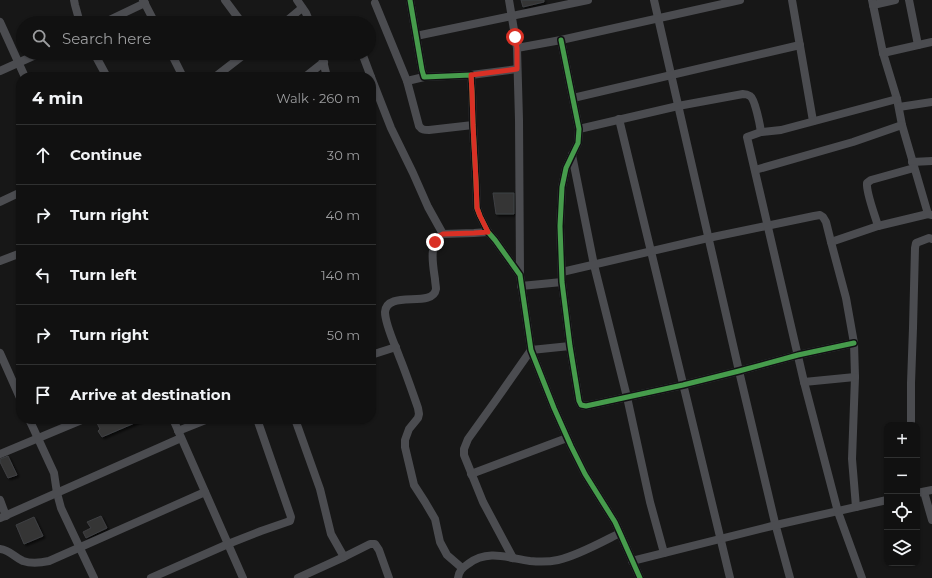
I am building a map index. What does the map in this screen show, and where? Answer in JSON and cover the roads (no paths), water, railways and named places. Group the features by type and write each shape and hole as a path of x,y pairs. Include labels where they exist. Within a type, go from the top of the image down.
{"street":[{"path":"74,0 78,16"},
{"path":"225,0 237,16"},
{"path":"297,0 307,16"},
{"path":"410,0 424,77"},
{"path":"509,0 517,48 520,275 527,331 531,350 567,438 585,474 620,533 640,578"},
{"path":"416,36 588,0"},
{"path":"654,0 739,371 790,578"},
{"path":"517,48 561,40 740,0"},
{"path":"792,0 812,122"},
{"path":"830,242 878,226 930,215 913,165 902,125 898,103 883,53 873,2 895,0"},
{"path":"909,0 918,45"},
{"path":"117,16 144,2 151,16"},
{"path":"375,2 407,81 421,129 429,130 473,125"},
{"path":"292,16 302,8"},
{"path":"0,22 16,57"},
{"path":"561,40 578,129 578,143 566,168 562,187 560,226 562,282 570,346 579,401 581,405 586,406 683,385 798,355 854,343"},
{"path":"883,53 932,42"},
{"path":"573,98 800,45"},
{"path":"18,60 23,72"},
{"path":"0,71 25,60"},
{"path":"98,60 104,72"},
{"path":"175,60 181,72"},
{"path":"221,72 237,60"},
{"path":"365,60 369,72"},
{"path":"311,72 324,62 326,72"},
{"path":"407,81 424,77 471,75 517,69"},
{"path":"471,75 477,208 488,232 520,275"},
{"path":"376,90 391,128 428,207 443,234"},
{"path":"578,129 678,106 747,94 752,98 761,132"},
{"path":"862,578 838,512 804,382 747,137 761,132 781,130 898,103 932,102"},
{"path":"619,119 730,578"},
{"path":"755,170 853,142 902,125"},
{"path":"572,155 594,265 627,397 650,502 664,553"},
{"path":"878,226 868,194 867,183 913,165 932,161"},
{"path":"0,202 16,194"},
{"path":"562,272 708,238 820,215 823,217 825,219 846,298 854,343 855,377 852,459 856,507"},
{"path":"462,568 447,555 440,542 435,519 414,485 405,447 405,440 409,429 418,418 419,414 416,401 386,321 385,312 390,304 395,302 410,299 423,299 433,294 436,289 432,260 433,250 435,242 439,236 443,234 488,232"},
{"path":"911,422 915,248 916,242 929,238 932,239"},
{"path":"0,261 16,255"},
{"path":"521,286 562,282"},
{"path":"513,558 483,502 464,455 464,448 468,439 531,350 570,346"},
{"path":"376,352 396,347"},
{"path":"0,353 16,381"},
{"path":"804,382 855,377"},
{"path":"31,424 54,473 61,508 94,578"},
{"path":"0,454 72,424"},
{"path":"175,424 243,578"},
{"path":"0,500 3,517 57,493 198,424"},
{"path":"151,578 228,544 288,522 291,519 285,497 259,424"},
{"path":"297,424 320,490 332,534 344,557"},
{"path":"471,474 567,438"},
{"path":"0,549 6,550 22,560 36,564 49,561 205,492"},
{"path":"924,492 932,520"},
{"path":"632,561 776,525 884,501"},
{"path":"458,578 458,574 462,568 474,560 485,556 496,555 544,562 560,560 586,550 620,533"},
{"path":"298,578 370,544 375,544 379,550 389,578"}]}
